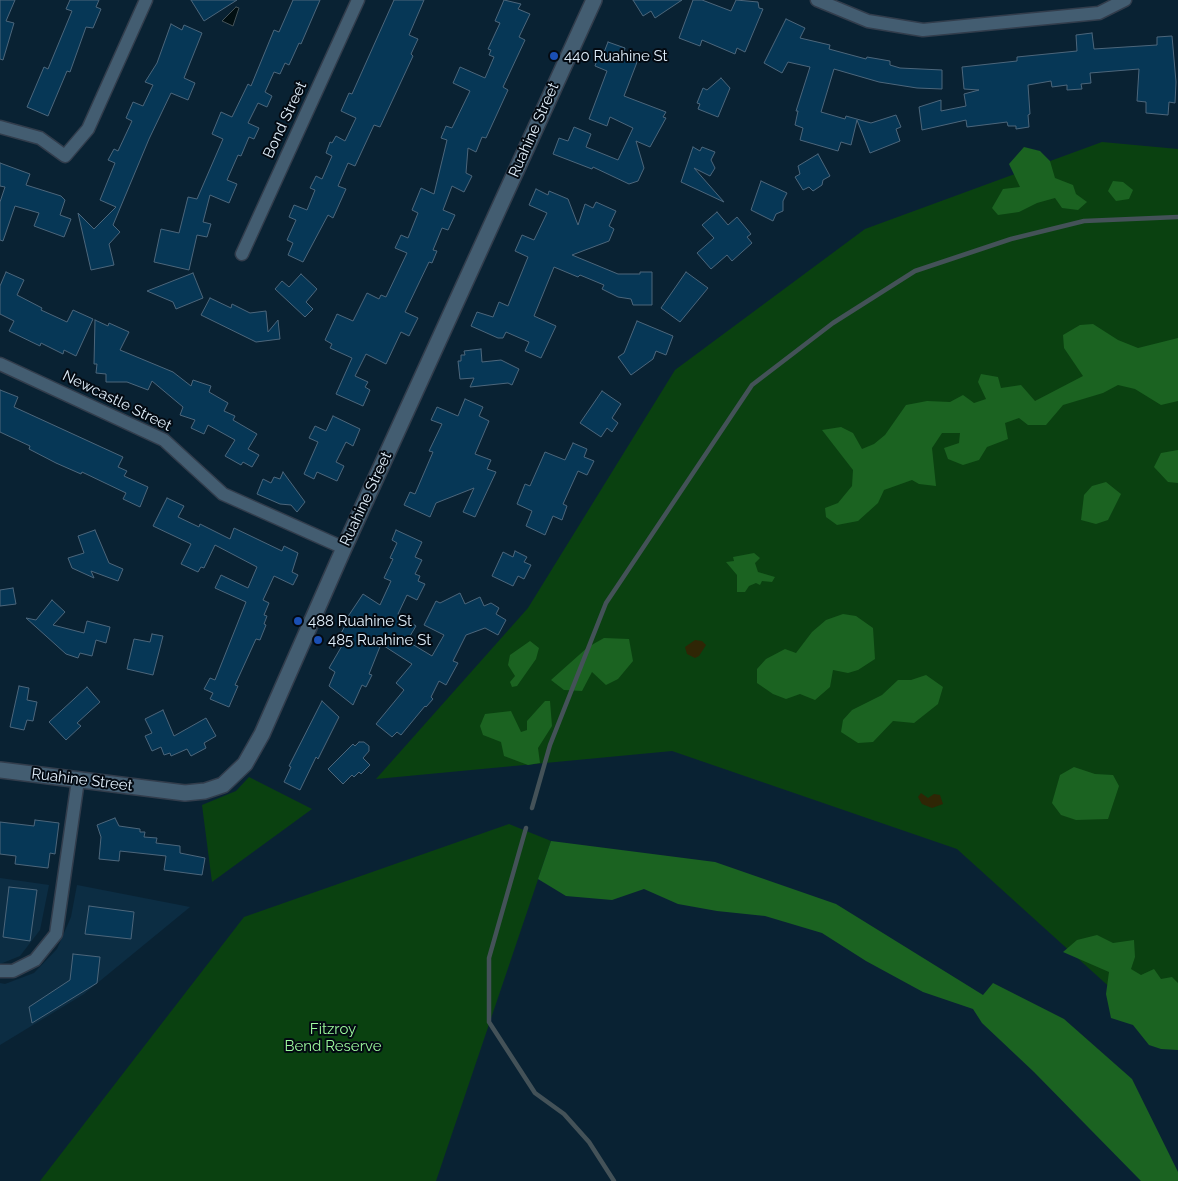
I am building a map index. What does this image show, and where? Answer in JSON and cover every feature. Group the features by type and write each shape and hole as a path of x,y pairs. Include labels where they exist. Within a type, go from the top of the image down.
{"street":[{"path":"0,127 40,138 65,156 88,129 146,0"},
{"name":"Bond Street","path":"242,254 358,0"},
{"name":"Ruahine Street","path":"0,770 186,793 205,791 224,785 245,764 262,734 344,548 594,0"},
{"path":"817,0 868,21 923,30 1099,13 1125,0"},
{"name":"Newcastle Street","path":"0,364 158,437 183,455 223,494 344,548"},
{"path":"0,971 13,971 35,960 56,934 78,780"}],"shaded area":[{"path":"236,7 239,8 233,26 222,21"},
{"path":"0,878 49,885 40,930 20,956 0,964"},
{"path":"77,885 190,907 84,994 0,1045 0,983 5,984 34,973 57,949 71,917"}],"green space":[{"path":"1102,142 1178,149 1178,1049 957,849 672,751 376,779 528,608 675,370 865,229"},
{"path":"1024,147 1040,151 1050,161 1055,178 1073,185 1076,194 1087,202 1078,210 1062,208 1055,198 1037,203 1019,212 998,215 992,208 1003,189 1020,187 1009,164"},
{"path":"1113,181 1123,182 1133,190 1129,199 1116,201 1108,191"},
{"path":"1093,324 1118,340 1138,348 1178,338 1178,401 1161,405 1135,389 1118,385 1103,393 1063,405 1046,425 1028,425 1019,418 1005,423 1008,439 987,447 979,460 963,465 948,459 944,448 959,443 960,433 942,433 932,448 936,486 919,484 912,480 884,490 878,503 858,521 837,525 826,517 825,508 838,503 852,486 853,470 822,430 841,427 853,433 862,449 874,444 885,435 906,405 927,401 950,402 963,395 974,403 986,399 978,382 981,374 998,377 1001,388 1021,385 1035,401 1083,376 1064,348 1063,335 1080,325"},
{"path":"1178,450 1178,483 1168,482 1154,467 1161,453"},
{"path":"1106,482 1121,494 1108,520 1096,524 1081,520 1084,495 1092,486"},
{"path":"754,553 760,558 755,563 758,572 775,577 772,582 762,581 760,585 756,583 749,586 745,592 737,592 737,575 726,562 734,561 733,557"},
{"path":"843,614 856,616 873,628 875,659 858,670 848,673 833,670 830,687 815,700 800,694 786,699 773,694 757,683 757,669 766,659 785,649 796,653 812,632 826,620"},
{"path":"604,638 629,639 633,661 618,679 606,685 592,672 582,691 564,690 551,680 588,647"},
{"path":"530,641 539,648 536,659 517,686 512,687 510,682 515,676 508,665 510,655"},
{"path":"926,675 943,687 938,704 914,723 893,721 873,742 858,743 841,732 843,720 852,710 882,695 898,680 911,680"},
{"path":"545,701 550,701 552,726 538,748 540,763 528,765 504,756 501,742 483,735 480,726 485,714 511,711 521,732 527,730 527,721"},
{"path":"1074,767 1095,774 1113,775 1119,786 1108,819 1076,820 1061,815 1052,803 1060,775"},
{"path":"249,777 312,809 212,882 202,805 236,791"},
{"name":"Fitzroy Bend Reserve","path":"509,824 551,841 436,1181 40,1181 244,917"},
{"path":"551,841 715,862 836,904 983,995 993,983 1064,1019 1132,1079 1178,1172 1178,1181 1141,1181 1034,1072 982,1023 973,1009 923,992 866,961 822,933 765,916 717,911 678,904 644,889 612,900 566,896 538,879"},
{"path":"1097,935 1113,943 1134,940 1135,957 1131,969 1141,975 1154,969 1161,979 1172,977 1178,983 1178,1050 1161,1049 1149,1045 1133,1025 1111,1018 1106,994 1109,972 1063,952 1077,940"}],"sand":[{"path":"695,640 702,641 706,645 699,656 695,658 687,654 685,647"},
{"path":"921,793 928,798 934,794 940,795 943,804 932,808 922,804 918,797"}],"building":[{"path":"0,0 15,0 6,21 14,23 3,60 0,59"},
{"path":"70,0 99,0 96,7 101,9 93,28 86,27 70,72 67,71 48,116 27,107 44,67 48,69 72,11 66,9"},
{"path":"191,0 237,0 204,21"},
{"path":"293,0 320,0 301,44 299,43 289,65 285,63 280,74 274,72 265,92 272,96 267,107 258,103 248,123 259,128 254,139 249,137 241,156 238,155 227,180 237,184 229,203 210,195 203,222 211,224 207,237 197,235 189,270 154,262 161,229 179,233 188,197 197,199 223,139 212,134 221,112 232,117 248,84 251,86 274,30 279,32"},
{"path":"394,0 424,0 409,35 418,39 411,54 413,56 380,127 374,125 355,166 348,163 338,186 346,189 333,218 328,215 303,262 288,255 293,243 287,240 296,220 289,217 294,205 307,210 315,190 310,188 316,176 322,179 332,156 326,153 330,142 332,143 336,136 345,141 356,118 341,111 349,93 352,94"},
{"path":"504,0 521,4 518,9 530,14 519,37 525,40 503,87 508,90 486,138 482,137 476,152 468,148 466,173 472,176 464,192 452,186 443,210 455,215 448,230 442,228 433,250 437,251 432,263 429,262 405,312 418,318 409,336 401,332 386,364 366,354 355,376 368,382 365,387 370,390 363,406 336,394 352,358 330,348 332,344 325,340 337,314 353,321 367,293 379,299 381,295 386,297 407,253 395,248 401,235 408,238 418,213 412,210 421,188 434,194 447,140 441,138 446,126 452,128 470,91 453,83 460,67 485,78 494,57 489,55 491,50 488,49 500,23 495,21"},
{"path":"633,0 682,0 655,18 651,11 643,16"},
{"path":"693,0 702,0 731,11 736,0 758,2 759,8 763,9 745,52 737,48 735,54 702,40 700,46 679,38"},
{"path":"786,19 805,28 800,38 830,45 829,49 866,59 867,57 890,61 890,65 900,68 942,70 942,89 917,88 879,82 834,69 821,112 845,119 846,116 871,123 896,115 901,127 896,129 900,141 870,153 857,120 851,145 841,142 838,151 800,140 803,128 795,125 798,111 796,111 810,67 788,62 782,73 764,63"},
{"path":"171,24 182,30 184,25 202,33 184,78 195,83 188,100 171,93 149,139 113,225 120,232 109,244 114,265 91,270 78,213 94,229 116,207 100,200 115,163 108,160 114,149 118,151 132,121 126,118 133,102 143,106 153,85 145,82 157,63"},
{"path":"1092,33 1094,49 1157,45 1157,37 1172,36 1176,82 1175,103 1169,102 1168,115 1146,113 1146,102 1137,101 1139,69 1090,73 1091,83 1081,84 1082,89 1067,90 1067,85 1052,87 1051,81 1028,85 1029,127 1016,129 1016,126 1008,126 1007,122 967,127 966,120 922,130 919,107 941,100 941,111 966,106 964,94 979,90 964,89 962,67 1017,61 1017,57 1077,51 1076,35"},
{"path":"608,42 625,48 624,52 639,57 624,96 666,112 663,117 666,118 650,147 636,141 644,168 638,181 629,184 593,167 592,169 553,154 559,138 568,141 574,127 591,134 586,147 618,160 633,128 610,117 607,126 589,119 607,71 595,66 599,54 603,55"},
{"path":"721,78 730,88 718,117 698,109 700,104 697,103 703,88 707,90"},
{"path":"693,147 700,151 702,147 715,152 711,160 715,168 710,176 694,168 724,202 681,182"},
{"path":"818,154 830,176 823,180 822,185 813,191 809,187 803,190 795,177 800,174 798,166"},
{"path":"0,163 30,174 26,185 61,196 65,200 60,215 71,219 64,237 34,226 39,213 15,206 3,241 0,240 0,202 5,187 0,186"},
{"path":"761,181 787,193 783,201 783,211 776,214 773,221 751,210"},
{"path":"536,189 548,195 549,191 568,199 578,225 585,204 593,208 596,202 616,211 609,226 614,229 609,241 572,255 618,274 652,272 652,305 633,305 631,299 618,297 602,289 604,285 554,267 534,316 556,326 541,358 525,351 529,342 506,332 503,338 498,338 471,326 477,312 493,317 499,302 508,306 528,257 515,251 522,235 534,240 547,213 529,205"},
{"path":"717,212 728,225 737,217 751,234 747,237 752,243 732,261 727,255 711,269 697,253 714,238 702,225"},
{"path":"6,272 24,280 17,295 42,308 41,310 67,322 73,310 93,319 76,356 64,350 63,354 41,343 40,346 9,331 14,321 0,314 0,286"},
{"path":"686,272 708,288 680,322 661,308"},
{"path":"193,273 203,298 176,309 173,302 147,291"},
{"path":"301,274 317,289 306,302 313,309 305,317 275,289 282,281 289,287"},
{"path":"210,298 231,308 232,304 250,313 266,311 268,332 278,320 280,339 256,342 201,315"},
{"path":"95,320 108,326 109,323 129,332 120,350 173,372 191,386 193,380 211,386 209,392 228,403 224,411 235,416 233,420 257,434 248,449 259,455 252,467 243,462 241,465 225,456 235,440 208,425 204,434 191,428 195,420 180,415 183,407 152,381 148,390 127,382 106,382 106,374 96,373 97,364 94,364"},
{"path":"637,321 673,336 666,355 656,351 653,359 631,375 618,357 624,353"},
{"path":"481,349 482,362 501,360 519,369 512,385 508,383 470,387 474,378 460,379 458,361 461,361 461,355 465,355 464,351"},
{"path":"0,390 18,397 14,407 123,457 118,467 127,471 124,476 148,487 140,507 123,499 126,493 82,472 81,474 56,463 29,449 30,446 0,432"},
{"path":"602,391 621,404 612,418 618,423 612,432 607,428 601,437 580,423"},
{"path":"465,399 483,407 479,416 489,421 475,454 491,460 487,469 496,472 475,517 463,512 474,488 436,503 430,517 404,505 410,492 415,494 433,452 429,451 442,424 431,420 437,407 458,416"},
{"path":"333,416 360,429 353,446 346,442 336,462 344,466 337,481 317,472 314,479 304,474 318,442 309,438 315,426 326,431"},
{"path":"573,443 587,449 584,457 594,461 587,475 578,471 563,504 567,506 562,520 553,516 545,535 526,526 532,511 517,504 525,484 530,486 545,452 565,460"},
{"path":"283,472 305,502 297,512 291,505 280,504 257,494 263,479 271,483 274,477 280,479"},
{"path":"167,498 184,506 178,517 199,527 200,524 230,539 234,528 282,551 284,546 298,553 292,572 298,575 293,585 274,576 263,600 269,603 264,615 267,616 264,624 266,625 260,640 256,639 235,685 238,686 229,707 210,699 213,693 204,689 210,678 215,680 246,602 215,588 221,575 248,588 257,567 215,545 204,568 201,567 198,572 181,564 191,544 153,526"},
{"path":"95,530 109,563 123,569 118,581 91,571 94,578 72,568 68,558 84,553 78,536"},
{"path":"396,530 422,542 415,557 422,560 415,574 420,576 418,581 425,584 417,600 407,595 398,614 416,626 407,641 432,656 444,635 424,625 436,601 440,603 460,593 465,604 480,597 484,606 491,603 499,608 496,614 506,620 498,635 485,628 466,635 453,661 458,663 446,685 439,681 431,697 433,699 401,735 397,732 392,737 376,724 404,690 396,683 412,664 381,644 369,674 372,675 366,687 362,685 353,705 329,686 335,672 329,668 343,644 337,641 347,622 345,621 363,594 380,605 391,581 384,578 393,559 390,558 397,543 392,540"},
{"path":"515,551 527,557 524,562 531,565 524,579 518,576 513,586 492,576 503,552 513,557"},
{"path":"13,588 16,604 0,606 0,590"},
{"path":"52,600 65,612 53,625 84,633 87,621 110,627 106,643 96,640 92,656 80,653 78,658 66,654 26,618 36,620"},
{"path":"152,634 163,636 153,675 127,669 134,639 150,642"},
{"path":"19,686 29,688 27,700 37,702 33,721 27,720 24,730 10,727"},
{"path":"87,687 100,702 77,723 81,726 66,740 49,722"},
{"path":"322,701 339,717 300,790 284,782 291,767 289,766"},
{"path":"163,710 174,736 206,718 216,736 204,743 206,748 191,756 187,749 171,756 170,753 164,755 161,747 152,751 145,736 152,733 145,719"},
{"path":"359,742 364,742 369,746 369,751 363,758 370,765 361,774 359,772 354,777 352,775 343,784 328,769 353,744 355,746"},
{"path":"115,818 119,826 140,829 140,832 145,832 144,837 157,838 156,843 180,846 180,853 205,858 202,875 164,870 166,856 120,851 119,861 99,859 101,837 97,825"},
{"path":"35,820 59,823 55,854 50,853 48,868 15,864 16,856 0,854 0,822 34,826"},
{"path":"9,887 37,890 30,941 3,937"},
{"path":"89,906 134,912 131,939 85,934"},
{"path":"73,954 100,957 97,983 32,1023 29,1007 70,980"}],"waterway":[{"path":"532,808 550,745 606,603 752,385 833,323 915,271 1011,239 1084,221 1178,217"},
{"path":"526,828 489,958 489,1022 535,1093 564,1114 589,1142 614,1181"}],"place":[{"name":"440 Ruahine St","path":"554,56"},
{"name":"488 Ruahine St","path":"298,621"},
{"name":"485 Ruahine St","path":"318,640"}]}
